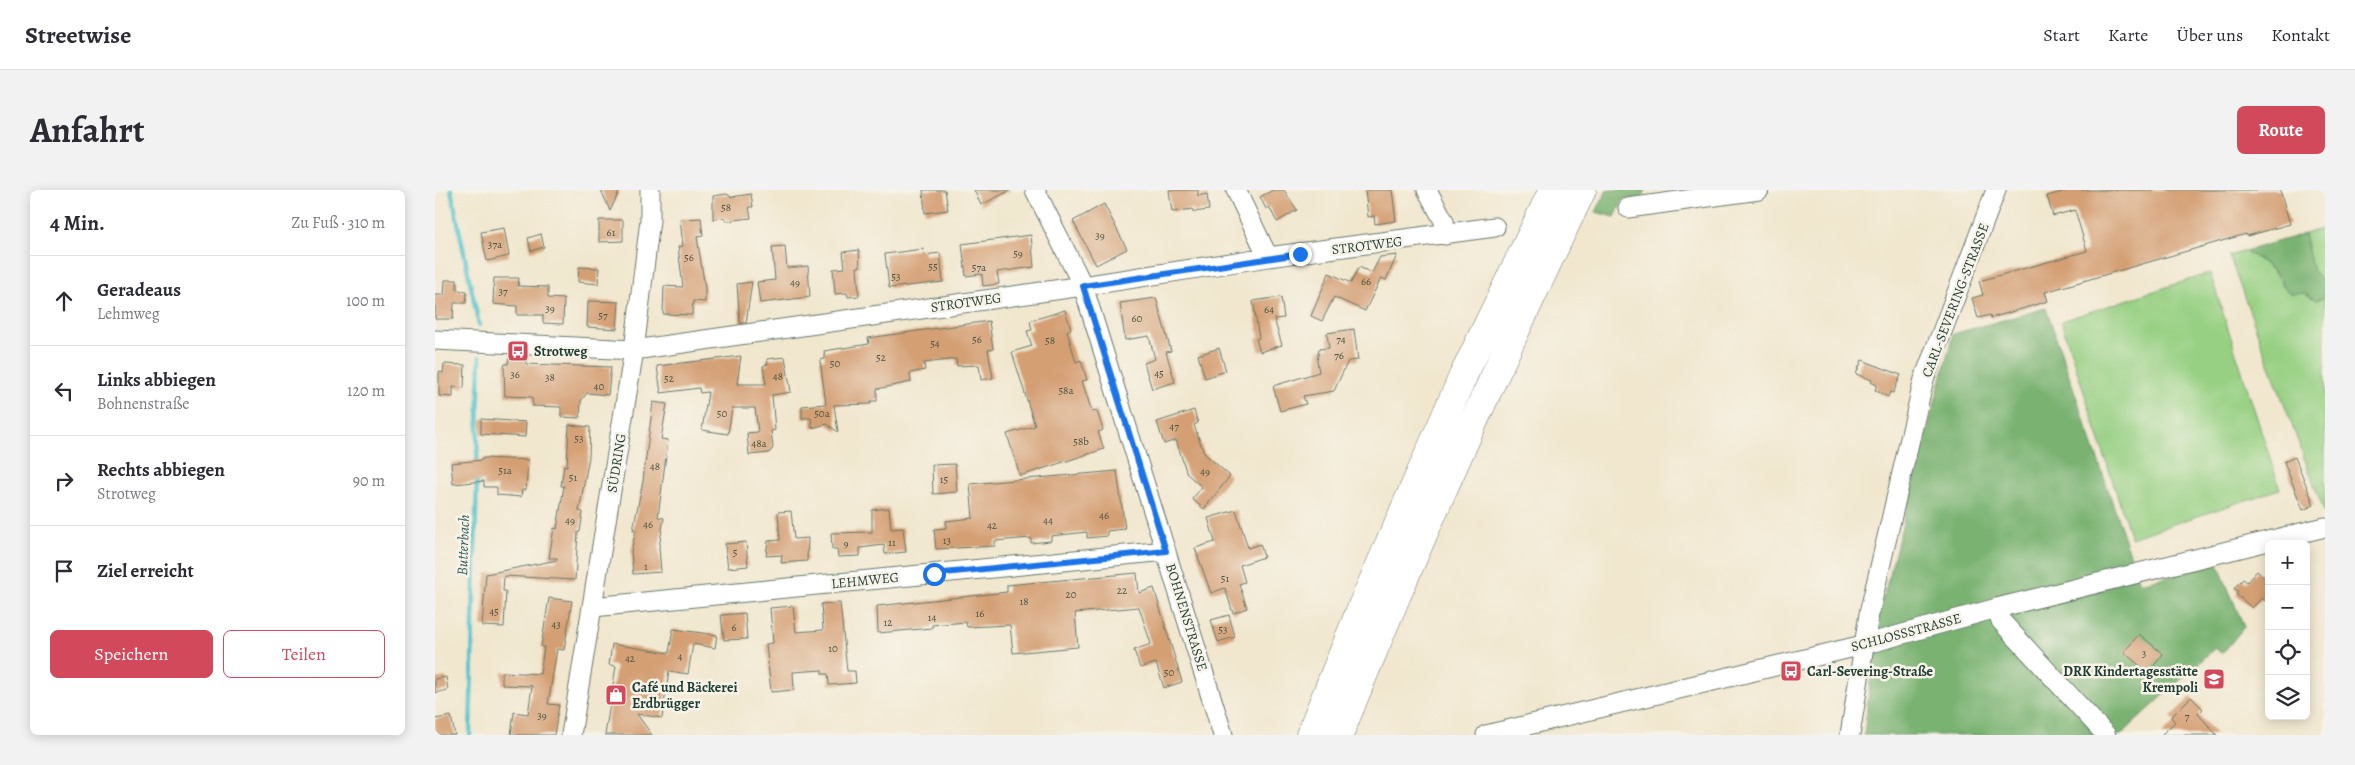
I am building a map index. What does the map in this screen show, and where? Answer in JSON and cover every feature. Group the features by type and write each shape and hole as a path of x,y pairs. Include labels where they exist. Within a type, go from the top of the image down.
{"highway":[{"path":"1311,733 1362,606 1464,374 1553,190"},
{"path":"1341,729 1386,617 1492,378 1583,190"}],"street":[{"name":"SÜDRING","path":"571,735 634,350 649,220 650,190"},
{"name":"BOHNENSTRASSE","path":"1035,190 1083,286 1223,735"},
{"path":"1236,190 1268,258"},
{"path":"1427,190 1444,221 1445,234"},
{"path":"1627,208 1759,190"},
{"name":"CARL-SEVERING-STRASSE","path":"1850,735 1863,644 1924,379 1996,190"},
{"name":"STROTWEG","path":"435,340 634,350 1268,258 1495,228"},
{"name":"SCHLOSSSTRASSE","path":"1486,735 1863,644 1997,608 2325,527"},
{"name":"LEHMWEG","path":"593,606 1166,551"},
{"path":"1997,608 2001,621 2106,735"}],"green space":[{"path":"1607,190 1646,190 1643,197 1623,200 1615,217 1596,212"},
{"path":"2325,228 2325,282 2313,271 2304,234"},
{"path":"2304,234 2313,271 2325,282 2325,297 2316,300 2305,293 2292,294 2284,288 2280,278 2267,265 2245,251"},
{"path":"2245,251 2272,271 2284,288 2305,293 2316,300 2325,297 2325,514 2229,256"},
{"path":"2210,273 2280,489 2131,538 2061,321"},
{"path":"2046,308 2140,583 2218,564 2244,627 2222,654 2215,648 2121,735 1864,735 1877,621 1953,334"}],"building":[{"path":"601,190 620,190 610,211"},
{"path":"923,190 945,190 948,210 925,213"},
{"path":"974,190 1011,190 981,205"},
{"path":"1169,190 1198,190 1198,196 1207,194 1209,210 1193,212 1193,209 1172,212"},
{"path":"1273,190 1284,190 1297,210 1277,222 1269,207 1266,209 1260,197"},
{"path":"1365,190 1392,190 1396,221 1375,224 1374,216 1368,217"},
{"path":"2069,190 2280,190 2290,224 2247,236 2246,234 2045,292 2048,301 1991,318 1990,315 1978,318 1972,298 1983,295 1979,281 2087,251 2075,210 2053,216 2047,196"},
{"path":"727,194 731,197 751,194 753,207 749,207 751,218 726,221 725,218 713,219 713,196"},
{"path":"1104,204 1127,249 1096,265 1073,221"},
{"path":"701,218 703,236 697,237 705,288 705,302 693,301 692,315 663,314 664,286 683,287 678,247 683,246 680,219"},
{"path":"599,220 623,220 623,241 599,242"},
{"path":"504,228 509,256 487,261 481,232"},
{"path":"541,234 544,247 531,251 528,238"},
{"path":"1031,235 1034,267 997,272 999,284 983,286 982,274 966,276 962,244"},
{"path":"785,246 787,268 808,266 810,297 760,303 757,282 775,280 772,247"},
{"path":"923,249 924,255 940,253 943,282 889,288 885,254"},
{"path":"859,250 860,267 857,267 859,296 848,297 847,293 835,294 833,269 845,268 843,252"},
{"path":"1397,255 1386,280 1381,278 1365,311 1334,297 1322,321 1311,316 1329,273 1351,283 1359,267 1372,273 1380,257"},
{"path":"579,267 599,268 598,284 578,282"},
{"path":"494,278 519,278 518,286 548,287 548,298 564,299 563,324 543,323 543,315 517,315 517,306 493,304"},
{"path":"445,280 457,280 457,290 467,291 466,303 454,303 453,319 435,319 435,295 444,295"},
{"path":"752,282 746,323 740,323 737,284"},
{"path":"1281,297 1284,318 1274,319 1282,345 1260,352 1256,339 1259,338 1253,301"},
{"path":"1156,298 1171,351 1166,352 1175,382 1152,389 1144,363 1155,359 1149,336 1125,340 1120,303"},
{"path":"588,301 619,302 617,329 587,327"},
{"path":"1065,310 1071,329 1067,331 1076,362 1081,360 1087,380 1082,381 1092,412 1097,411 1103,430 1098,432 1104,449 1020,476 1007,434 1035,426 1012,352 1032,346 1027,331 1032,330 1030,321"},
{"path":"989,321 993,349 988,350 993,378 981,380 979,365 957,366 956,359 924,363 925,370 910,373 911,382 877,389 877,401 871,401 871,404 834,405 838,432 827,424 812,428 811,418 802,418 802,406 826,404 820,360 825,359 824,351 869,344 868,338"},
{"path":"1354,329 1358,360 1348,361 1334,391 1303,396 1306,404 1280,411 1273,386 1319,372 1317,361 1319,349 1329,348 1327,333"},
{"path":"1219,348 1226,371 1205,378 1198,355"},
{"path":"741,356 737,384 766,384 763,366 768,364 767,359 785,357 791,392 772,395 775,430 771,431 773,448 769,453 749,455 747,433 758,432 755,408 732,408 728,434 702,430 708,392 700,393 699,388 661,393 657,366"},
{"path":"509,358 526,359 526,364 611,367 608,395 587,393 581,401 580,418 561,417 561,407 533,406 532,397 505,396 504,367 505,364 508,364"},
{"path":"1862,360 1901,375 1893,393 1890,392 1888,397 1875,390 1877,385 1871,382 1872,380 1856,374"},
{"path":"444,364 465,365 464,388 453,387 453,397 439,396 439,372 443,373"},
{"path":"653,402 667,404 661,439 668,440 658,517 664,518 659,547 661,572 633,574 631,551 636,530 633,530 643,481"},
{"path":"1194,410 1198,423 1194,425 1204,453 1230,476 1204,509 1192,499 1202,487 1187,474 1176,440 1164,444 1157,422"},
{"path":"481,419 526,422 525,437 481,434"},
{"path":"569,425 590,427 589,457 579,511 583,512 580,532 578,532 575,580 504,576 503,591 506,591 504,627 482,626 486,574 557,560 557,558 549,558 554,528 557,529 564,486 561,486 564,465 567,466"},
{"path":"2295,457 2314,505 2303,510 2284,462"},
{"path":"483,458 528,460 526,490 522,490 521,497 497,495 497,487 484,487 484,481 453,484 451,463 482,460"},
{"path":"955,464 957,492 933,494 932,465"},
{"path":"1117,471 1125,529 1107,531 1107,536 1087,538 1087,532 1051,536 1051,541 1031,543 1031,538 995,541 995,546 936,549 934,529 946,528 946,521 973,518 970,484"},
{"path":"889,508 891,529 903,528 906,552 885,554 884,545 860,548 860,556 838,557 837,549 832,549 831,533 872,532 872,510"},
{"path":"1236,510 1248,548 1260,544 1264,557 1240,565 1245,582 1239,584 1247,608 1233,613 1225,588 1211,593 1195,548 1215,542 1208,518"},
{"path":"791,511 794,539 808,538 807,561 781,563 782,555 766,556 768,541 780,540 778,512"},
{"path":"746,542 748,566 728,568 725,544"},
{"path":"2257,571 2265,578 2265,601 2262,598 2252,608 2236,594 2238,591 2234,588 2243,579 2247,582"},
{"path":"1137,573 1139,593 1154,588 1182,682 1164,688 1156,663 1140,668 1134,650 1151,644 1139,607 1075,613 1078,647 1013,653 1010,625 967,627 966,622 932,625 932,628 878,633 877,606 1007,592 1007,585"},
{"path":"549,598 572,601 564,650 557,649 548,704 559,705 554,735 511,735 514,712 528,714 532,686 502,685 502,672 540,674 544,647 541,647"},
{"path":"840,603 847,671 855,671 856,683 829,685 828,674 822,674 822,670 793,672 794,690 771,692 766,644 773,643 770,608 793,606 796,632 823,630 821,604"},
{"path":"745,613 747,639 724,640 721,615"},
{"path":"1229,615 1235,637 1218,642 1211,620"},
{"path":"673,629 717,635 715,648 693,644 688,674 669,671 662,718 637,714 652,735 605,735 616,666 609,665 612,644 669,653"},
{"path":"2139,634 2163,654 2148,673 2124,652"},
{"path":"446,677 448,690 435,693 435,679"},
{"path":"2191,697 2203,709 2198,714 2217,735 2161,735 2175,722 2171,717"},
{"path":"451,716 455,735 435,735 435,719"}],"waterway":[{"name":"Butterbach","path":"451,190 479,325"},
{"name":"Butterbach","path":"477,465 480,357"},
{"name":"Butterbach","path":"470,735 477,478"}],"place":[{"name":"Strotweg","path":"518,351"},
{"name":"Carl-Severing-Straße","path":"1791,671"},
{"name":"DRK Kindertagesstätte Krempoli","path":"2214,679"},
{"name":"Café und Bäckerei Erdbrügger","path":"616,695"}],"route":[{"path":"934,574 1166,551 1083,286 1300,254"}]}
